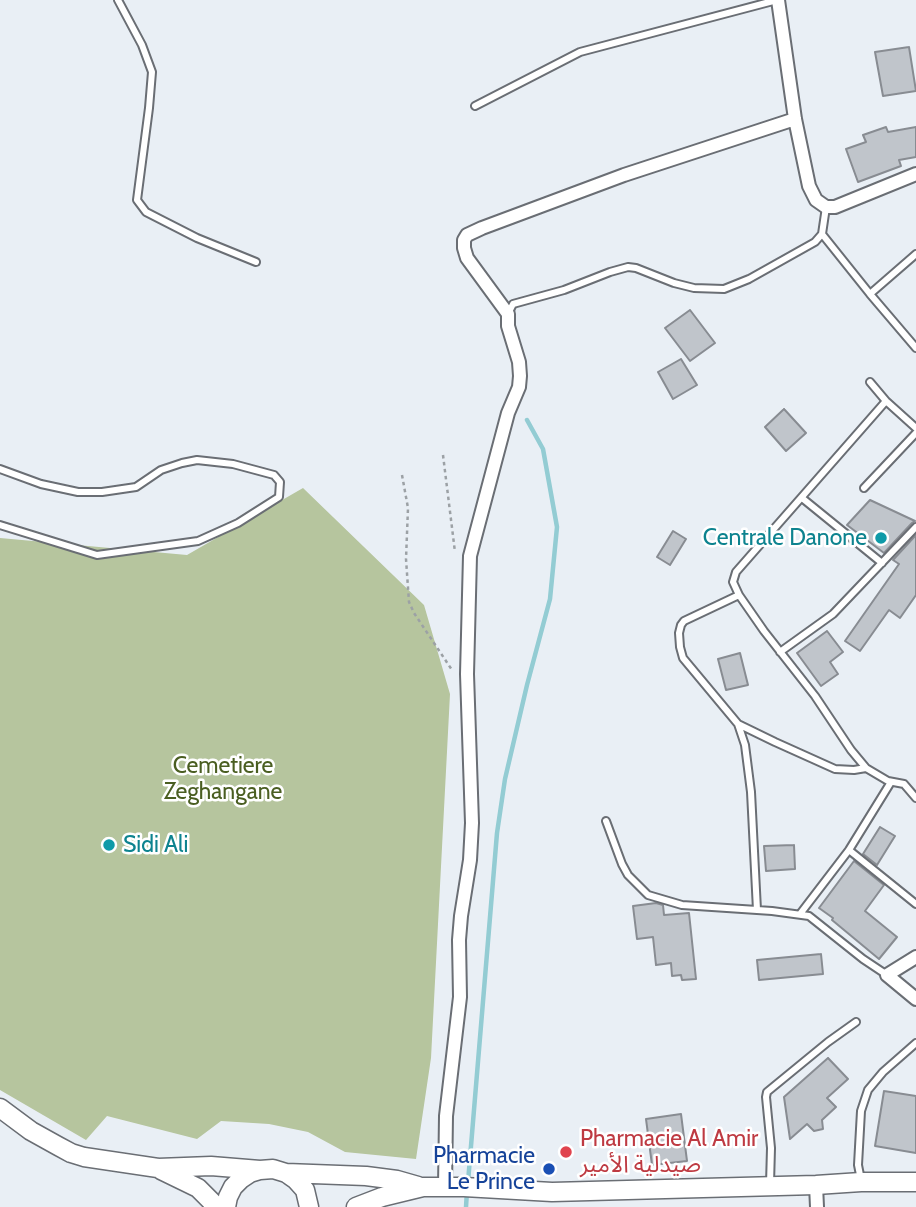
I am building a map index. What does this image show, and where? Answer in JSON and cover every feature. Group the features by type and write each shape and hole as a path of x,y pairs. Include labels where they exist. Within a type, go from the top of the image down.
{"main road":[{"path":"0,1108 31,1131 71,1153 84,1157 158,1168 220,1166 273,1169 286,1173 366,1176 423,1187"},
{"path":"158,1168 198,1188 218,1207"},
{"path":"226,1207 233,1187 250,1173 260,1170"},
{"path":"286,1173 304,1190 309,1207"},
{"path":"356,1207 382,1197 423,1187 552,1192 916,1182"}],"street":[{"path":"778,0 795,118 808,186 816,200 826,207 835,206 916,174"},
{"path":"444,1187 446,1116 460,997 459,940 472,823 467,674 470,556 505,425 519,387 519,362 508,326 508,314 467,258 463,243 470,233 624,175 795,118"},
{"path":"916,957 887,975 916,999"},
{"path":"816,1185 817,1207"}],"lane":[{"path":"118,0 142,45 152,72 137,200 146,212 197,238 256,262"},
{"path":"475,106 580,52 778,0"},
{"path":"508,314 513,304 564,290 628,267 674,284 724,289 750,279 815,242 822,233 826,207"},
{"path":"822,233 916,348"},
{"path":"870,295 916,254"},
{"path":"864,488 916,430 870,382"},
{"path":"886,401 736,572 733,582 739,595 866,768 891,782 904,784 916,798"},
{"path":"0,469 41,484 78,492 135,487 161,471 197,460 233,464 274,475 280,482 279,497 239,523 198,541 97,555 0,525"},
{"path":"802,498 882,562"},
{"path":"780,652 833,614 916,528"},
{"path":"739,595 684,621 679,633 683,657 738,724 745,745 751,792 757,910"},
{"path":"738,724 835,769 866,768"},
{"path":"800,914 849,850 891,782"},
{"path":"606,821 628,875 648,895 682,905 800,914 815,920 887,975"},
{"path":"849,850 916,904"},
{"path":"770,1186 771,1148 765,1097 767,1092 856,1022"},
{"path":"862,1182 858,1165 861,1111 868,1090 883,1072 916,1043"}],"path":[{"path":"443,455 456,555"},
{"path":"402,475 408,508 406,559 409,602 452,670"}],"green space":[{"name":"Cemetiere Zeghangane","path":"303,488 424,605 450,694 431,1058 416,1159 345,1152 308,1132 269,1124 221,1121 197,1139 107,1116 86,1140 0,1090 0,538 187,555"}],"building":[{"path":"909,47 916,91 883,96 875,52"},
{"path":"886,127 888,132 916,127 916,157 899,160 901,166 858,182 846,149 866,142 863,135"},
{"path":"690,310 715,343 690,361 665,328"},
{"path":"681,359 697,385 673,399 658,372"},
{"path":"784,409 806,433 786,451 765,427"},
{"name":"Centrale Danone","path":"870,500 915,521 884,553 847,525"},
{"path":"673,531 686,539 670,565 657,557"},
{"path":"916,535 916,595 900,618 889,610 860,651 845,641 899,564 893,560"},
{"path":"827,631 843,652 830,662 838,674 821,686 797,653"},
{"path":"740,653 748,685 726,690 718,659"},
{"path":"880,827 895,836 877,865 863,854"},
{"path":"794,845 795,869 766,871 764,846"},
{"path":"854,861 884,885 865,911 897,937 879,959 819,908"},
{"path":"656,903 663,905 664,915 689,913 696,979 682,980 681,975 672,976 671,963 656,965 653,937 637,939 633,906"},
{"path":"821,954 823,974 759,980 757,960"},
{"path":"828,1058 848,1079 827,1098 836,1107 822,1120 823,1129 814,1131 807,1124 790,1139 784,1097"},
{"path":"884,1091 916,1096 916,1153 875,1146"},
{"path":"681,1114 687,1161 652,1165 646,1119"}],"waterway":[{"path":"468,1182 497,833 505,779 550,599 557,527 543,449 527,420"},
{"path":"466,1207 467,1191"}],"place":[{"name":"Centrale Danone","path":"881,538"},
{"name":"Sidi Ali","path":"109,845"},
{"name":"Pharmacie Al Amir صيدلية الأمير","path":"566,1152"},
{"name":"Pharmacie Le Prince","path":"549,1169"}]}
